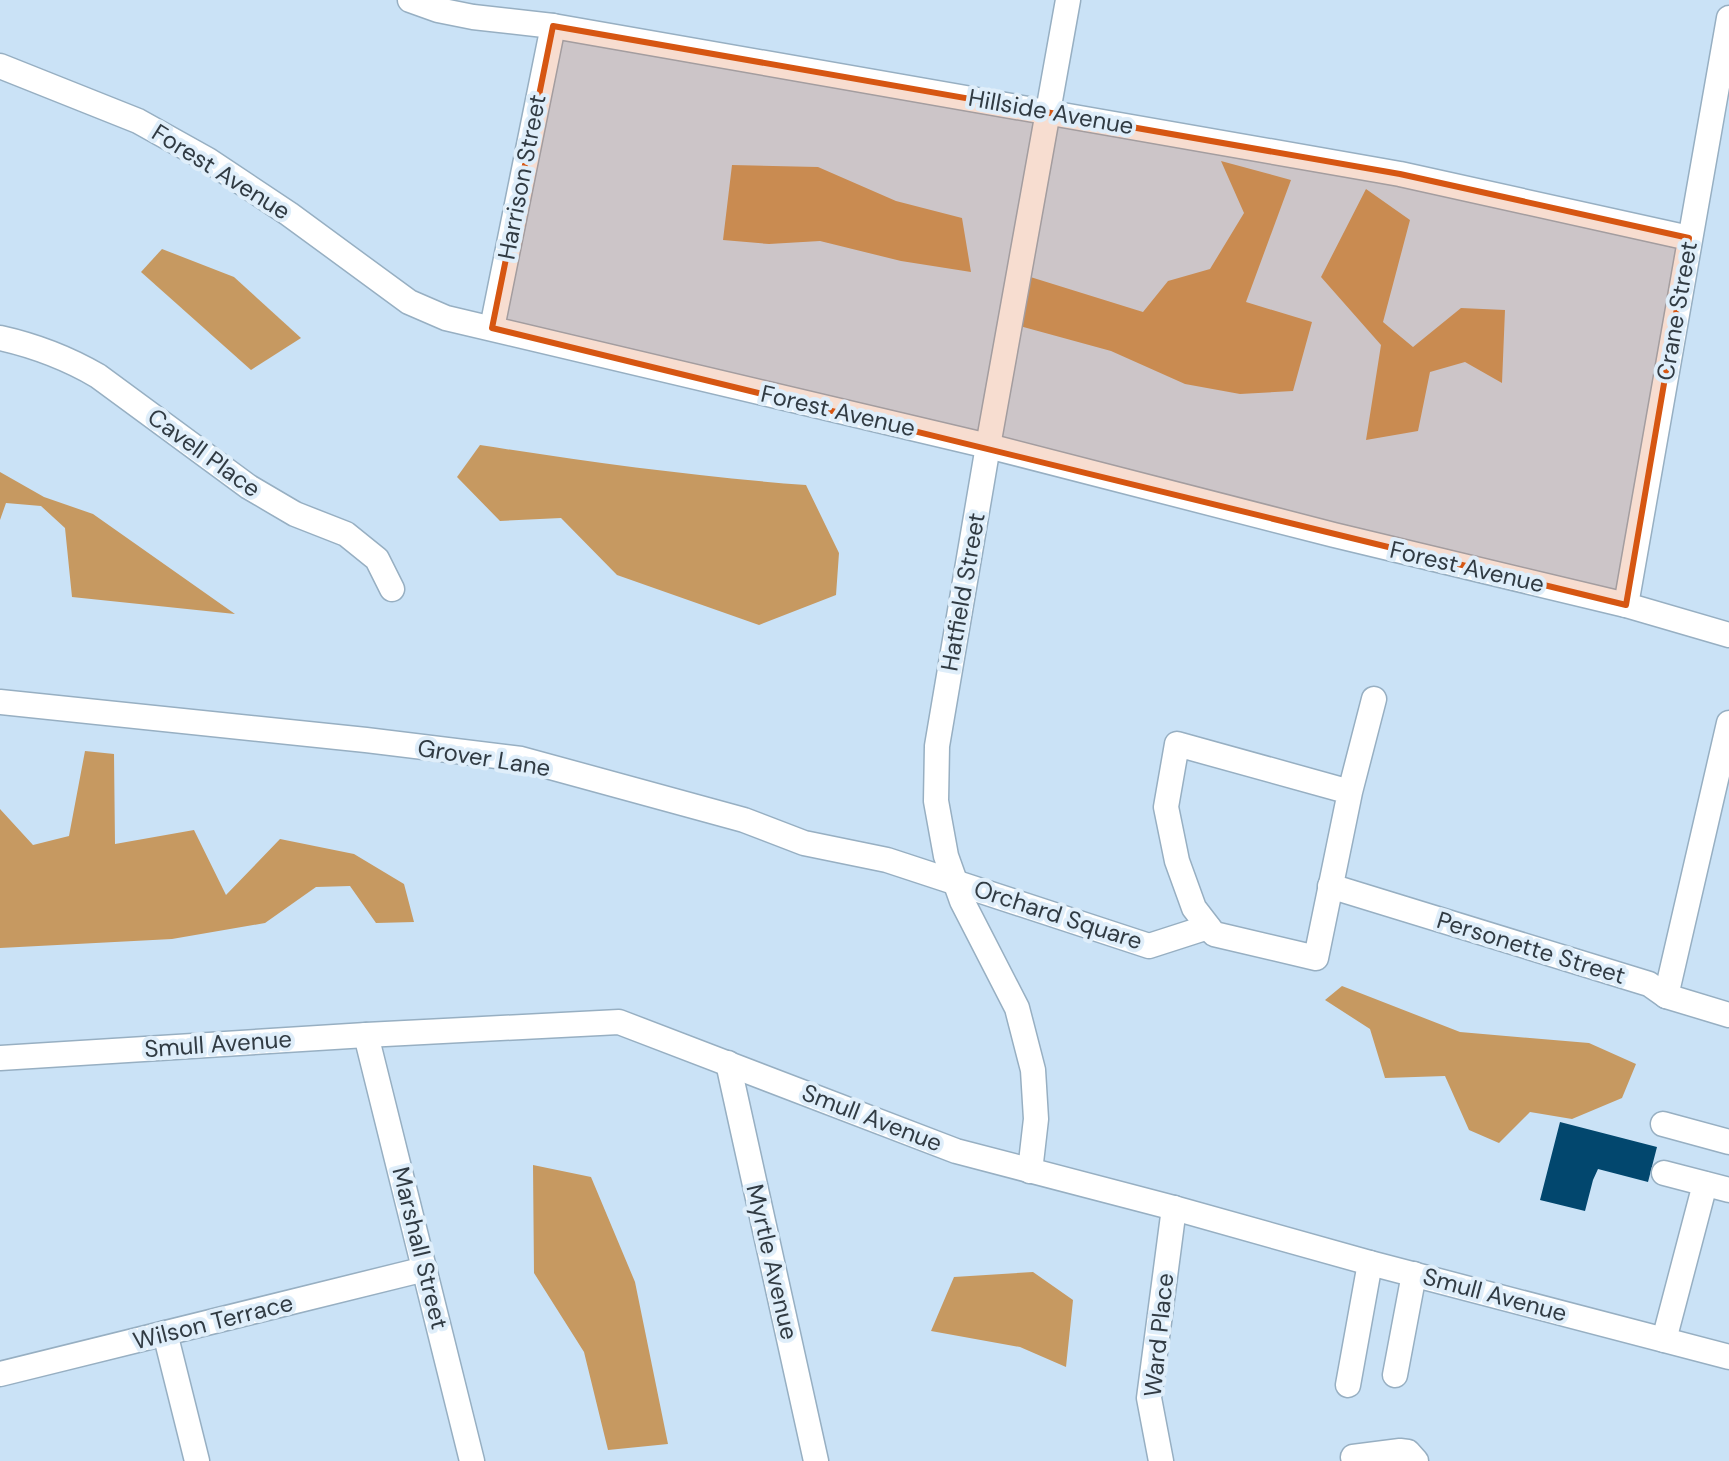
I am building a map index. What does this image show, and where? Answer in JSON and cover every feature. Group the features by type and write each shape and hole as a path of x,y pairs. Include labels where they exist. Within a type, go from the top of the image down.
{"street":[{"name":"Hillside Avenue","path":"410,0 461,15 553,26 1400,174 1689,238"},
{"name":"Hatfield Street","path":"1030,1171 1036,1119 1033,1070 1017,1008 971,919 946,856 936,801 937,746 1068,0"},
{"name":"Crane Street","path":"1626,605 1729,18"},
{"name":"Harrison Street","path":"492,328 553,26"},
{"name":"Forest Avenue","path":"0,66 138,121 208,160 409,302 446,318 988,446 1350,539 1626,605 1729,635"},
{"name":"Cavell Place","path":"0,338 46,351 88,370 249,487 295,514 346,534 377,559 392,589"},
{"path":"1350,792 1177,744 1166,807 1177,861 1194,908 1214,934 1316,958 1350,792 1374,699"},
{"name":"Grover Lane","path":"0,702 521,759 744,820 804,843 887,860 954,882"},
{"path":"1666,996 1729,723"},
{"name":"Orchard Square","path":"954,882 1149,946 1208,927"},
{"name":"Personette Street","path":"1330,886 1649,984 1666,996 1729,1015"},
{"name":"Smull Avenue","path":"0,1058 619,1022 956,1151 1729,1357"},
{"name":"Marshall Street","path":"366,1035 472,1461"},
{"name":"Myrtle Avenue","path":"728,1063 816,1461"},
{"path":"1663,1124 1729,1142"},
{"path":"1664,1173 1729,1190"},
{"path":"1664,1340 1705,1184"},
{"name":"Ward Place","path":"1161,1461 1149,1398 1174,1208"},
{"path":"1348,1385 1370,1263"},
{"name":"Wilson Terrace","path":"0,1374 425,1269"},
{"path":"1395,1375 1414,1274"},
{"path":"165,1333 197,1461"},
{"path":"1353,1457 1400,1451 1408,1452 1416,1461"}],"highlighted area":[{"path":"553,26 1400,174 1689,238 1626,605 492,328"}],"shaded area":[{"path":"1221,161 1291,180 1246,302 1312,322 1293,391 1240,394 1185,384 1111,351 1016,325 1024,275 1143,312 1168,281 1210,269 1244,213"},
{"path":"732,165 818,167 896,201 962,218 971,272 901,261 820,241 769,244 723,240"},
{"path":"1366,189 1410,220 1383,322 1413,347 1461,308 1505,310 1502,383 1465,362 1430,372 1418,431 1366,440 1381,345 1321,277"},
{"path":"162,249 234,277 301,338 251,370 141,272"},
{"path":"480,445 724,478 806,485 839,553 836,595 759,625 617,575 561,518 500,521 457,477"},
{"path":"0,472 44,497 93,514 235,614 72,597 65,528 41,506 6,503 0,520"},
{"path":"85,751 114,754 115,844 194,830 226,895 280,839 354,854 404,884 414,922 376,923 350,886 316,887 265,923 172,939 0,948 0,809 33,845 69,836"},
{"path":"1342,986 1460,1032 1589,1043 1636,1064 1622,1098 1572,1119 1530,1112 1499,1143 1469,1130 1445,1076 1385,1078 1370,1029 1325,1000"},
{"path":"533,1165 591,1177 635,1282 668,1444 608,1450 584,1352 534,1273"},
{"path":"1033,1272 1073,1300 1066,1367 1020,1347 931,1331 954,1277"}],"building":[{"path":"1560,1122 1657,1147 1648,1182 1598,1169 1585,1211 1540,1200"}]}
